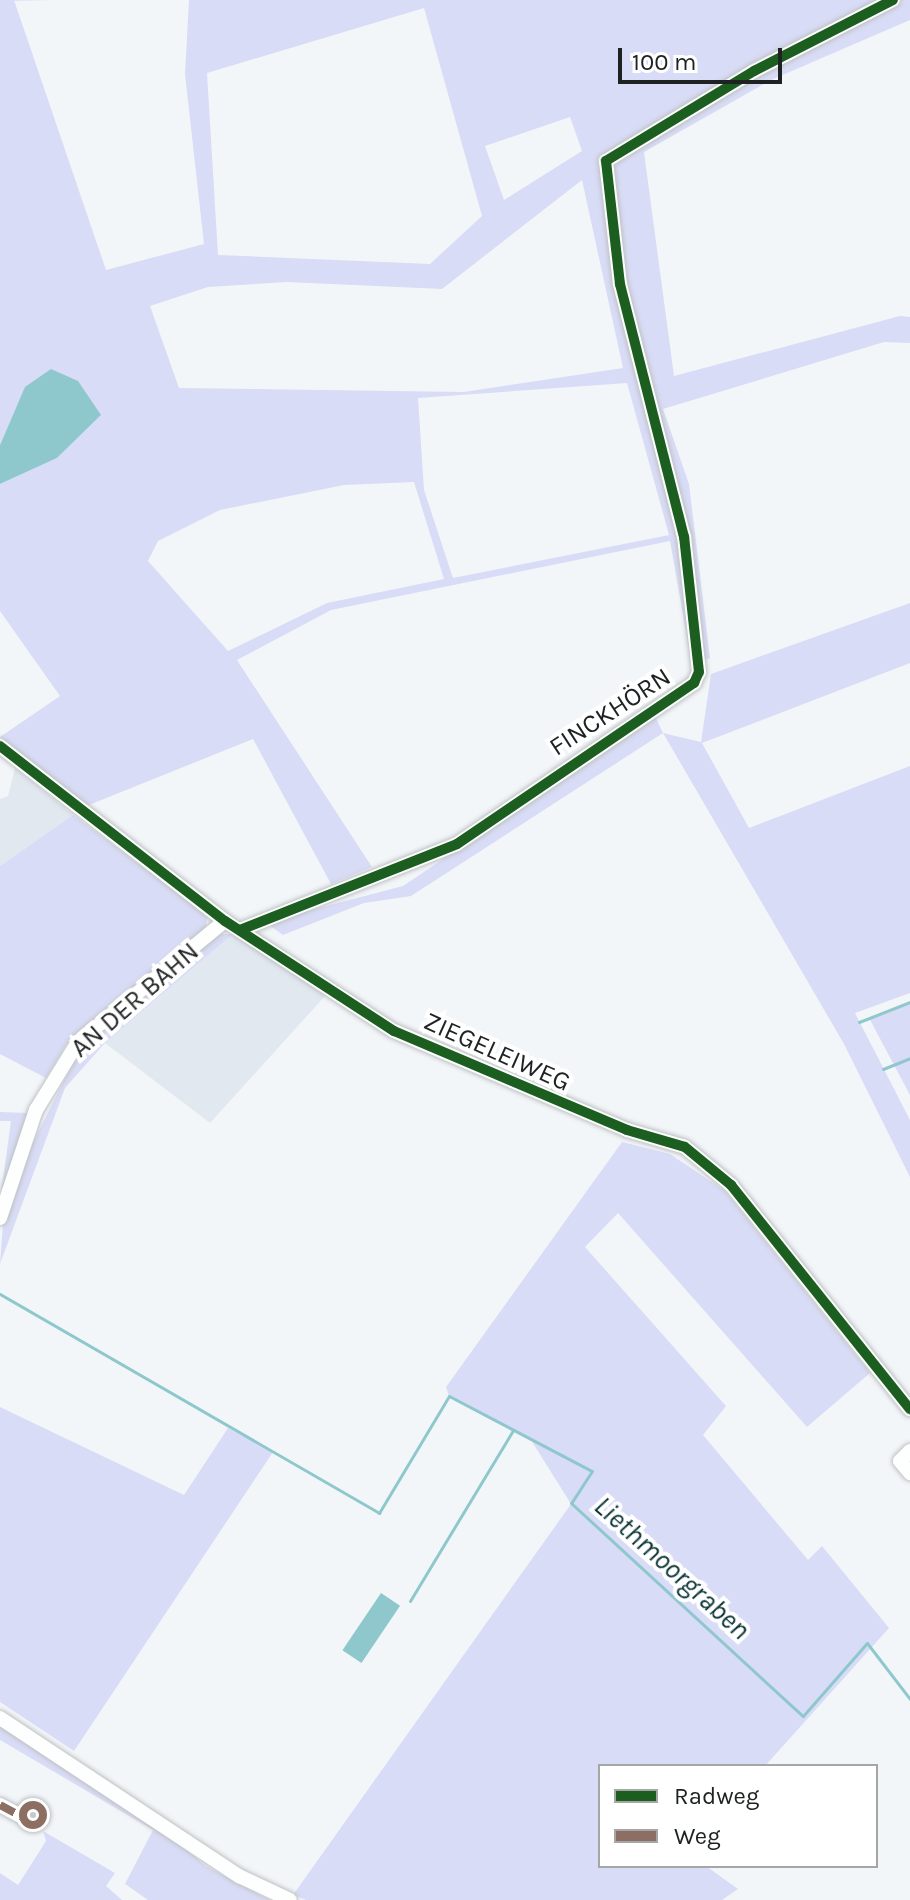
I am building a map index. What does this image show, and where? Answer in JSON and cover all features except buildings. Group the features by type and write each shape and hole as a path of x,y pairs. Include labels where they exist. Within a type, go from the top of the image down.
{"street":[{"name":"FINCKHÖRN","path":"240,930 457,844 664,705 699,672 672,475 620,284 606,184 611,155 893,0"},
{"name":"ZIEGELEIWEG","path":"0,746 22,768 225,921 394,1031 627,1130 685,1147 731,1185 910,1409"},
{"name":"AN DER BAHN","path":"0,1218 36,1110 78,1042 225,921"},
{"path":"910,1451 900,1461 910,1473"},
{"path":"0,1718 239,1876 290,1900"},
{"path":"0,1805 23,1817"}],"shaded area":[{"path":"0,0 14,0 106,270 204,244 185,74 189,0 910,0 910,20 771,80 644,152 674,376 900,316 910,317 910,343 884,342 663,409 689,484 710,658 692,666 670,541 331,610 237,660 372,867 331,884 253,739 84,807 0,737 60,696 0,611 0,484 57,458 101,415 17,406 0,445","holes":["424,8 482,216 430,264 218,255 207,73","570,117 582,151 504,200 485,146","582,180 623,368 464,392 179,388 150,306 208,287 287,282 442,289","627,383 669,535 453,578 424,490 418,398","414,482 444,579 327,603 228,651 148,561 158,541 220,510 344,485"]},
{"path":"51,369 78,381 101,415 57,458 0,484 0,445 25,387"},
{"path":"910,603 910,663 702,743 749,828 910,766 910,993 855,1013 910,1120 910,1177 844,1044 663,733 701,742 711,674"},
{"path":"655,716 663,733 411,896 364,903 283,935 265,922 403,886"},
{"path":"15,768 73,815 0,866 0,799 8,796"},
{"path":"73,815 208,916 204,933 69,1040 46,1078 0,1054 0,866"},
{"path":"220,934 233,934 105,1043 65,1088 0,1264 5,1198 80,1049"},
{"path":"233,934 326,995 210,1123 105,1043"},
{"path":"910,1002 910,1095 869,1018"},
{"path":"0,1112 28,1113 0,1201 11,1121 0,1121"},
{"path":"622,1142 670,1154 725,1191 870,1373 807,1427 618,1213 585,1247 726,1406 703,1435 808,1560 822,1546 889,1628 767,1764 598,1764 598,1868 709,1868 738,1889 722,1900 306,1900 293,1895 571,1504 531,1440 449,1396 446,1387"},
{"path":"0,1407 184,1495 228,1428 273,1452 74,1751 0,1702"},
{"path":"381,1593 400,1606 361,1663 342,1650"},
{"path":"0,1726 157,1826 206,1866 269,1900 148,1900 125,1884 153,1830 0,1740"},
{"path":"43,1831 115,1873 106,1886 122,1900 0,1900 0,1873 18,1885 46,1841"}],"waterway":[{"path":"859,1022 910,1002"},
{"path":"883,1069 910,1058"},
{"name":"Liethmoorgraben","path":"0,1294 379,1513 449,1396 592,1471 571,1503 803,1716 867,1643 910,1699"},
{"path":"410,1601 513,1430"}],"marked path":[{"path":"0,1805 23,1817"},
{"path":"33,1805 40,1808 43,1815 40,1822 33,1825 26,1822 23,1815 26,1808 33,1805"}],"cycle path":[{"path":"240,930 457,844 694,683 699,672 684,537 620,284 606,161 754,71 893,0"},
{"path":"0,746 225,921 394,1031 627,1130 685,1147 731,1185 910,1409"}]}
